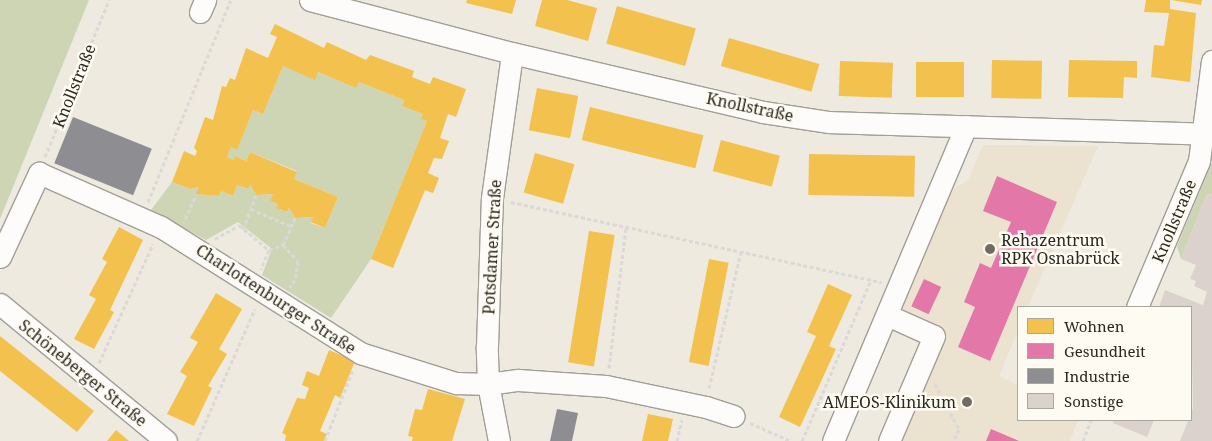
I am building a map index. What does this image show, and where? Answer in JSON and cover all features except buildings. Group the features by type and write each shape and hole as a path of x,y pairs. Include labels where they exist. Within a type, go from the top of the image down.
{"street":[{"name":"Knollstraße","path":"310,0 512,53 763,112 829,122 1206,133 1199,161 1137,306"},
{"name":"Potsdamer Straße","path":"499,441 488,384 492,198 512,53"},
{"path":"1206,133 1212,61"},
{"path":"834,441 966,126"},
{"name":"Charlottenburger Straße","path":"39,173 161,227 260,285 360,354 456,383 488,384 518,380 606,386 706,407 734,416"},
{"path":"0,257 39,173"},
{"name":"Schöneberger Straße","path":"0,304 166,441"},
{"path":"887,316 934,336 889,441"}],"path":[{"name":"Knollstraße","path":"39,173 109,0"},
{"path":"141,218 231,0"},
{"path":"243,229 256,195"},
{"path":"492,198 871,280 802,441"},
{"path":"250,209 291,226"},
{"path":"268,250 283,245 295,218"},
{"path":"207,244 238,225 268,250"},
{"path":"91,380 161,227"},
{"path":"606,386 626,227"},
{"path":"283,245 298,261 295,280 285,295"},
{"path":"197,441 260,285 268,250"},
{"path":"706,407 741,252"},
{"path":"324,441 360,354"},
{"path":"923,362 959,429 954,441"},
{"path":"734,416 791,441"},
{"path":"1083,441 1091,421"}],"shaded area":[{"name":"Rehazentrum RPK Osnabrück","path":"983,145 1098,146 1028,306 1017,306 1017,333 999,376 1017,385 1017,421 1078,421 1070,441 899,441 946,332 900,312 950,191 968,180"}],"green space":[{"path":"0,0 89,0 0,219"},
{"path":"283,66 315,79 318,72 356,88 359,82 404,100 402,106 423,114 422,119 427,121 371,259 331,318 262,275 272,249 238,222 206,240 151,210 172,182 191,189 199,187 197,194 219,196 221,191 233,196 237,185 247,189 250,184 256,195 273,194 270,201 278,204 276,208 287,212 289,208 295,218 313,217 311,223 325,228 338,197 294,179 297,171 250,152 246,161 235,156 233,160 227,157 231,147 237,149 253,110 263,114"},
{"path":"1212,162 1212,195 1207,194 1181,259 1177,246"}],"place":[{"name":"Rehazentrum RPK Osnabrück","path":"990,249"},
{"name":"AMEOS-Klinikum","path":"967,402"}]}
